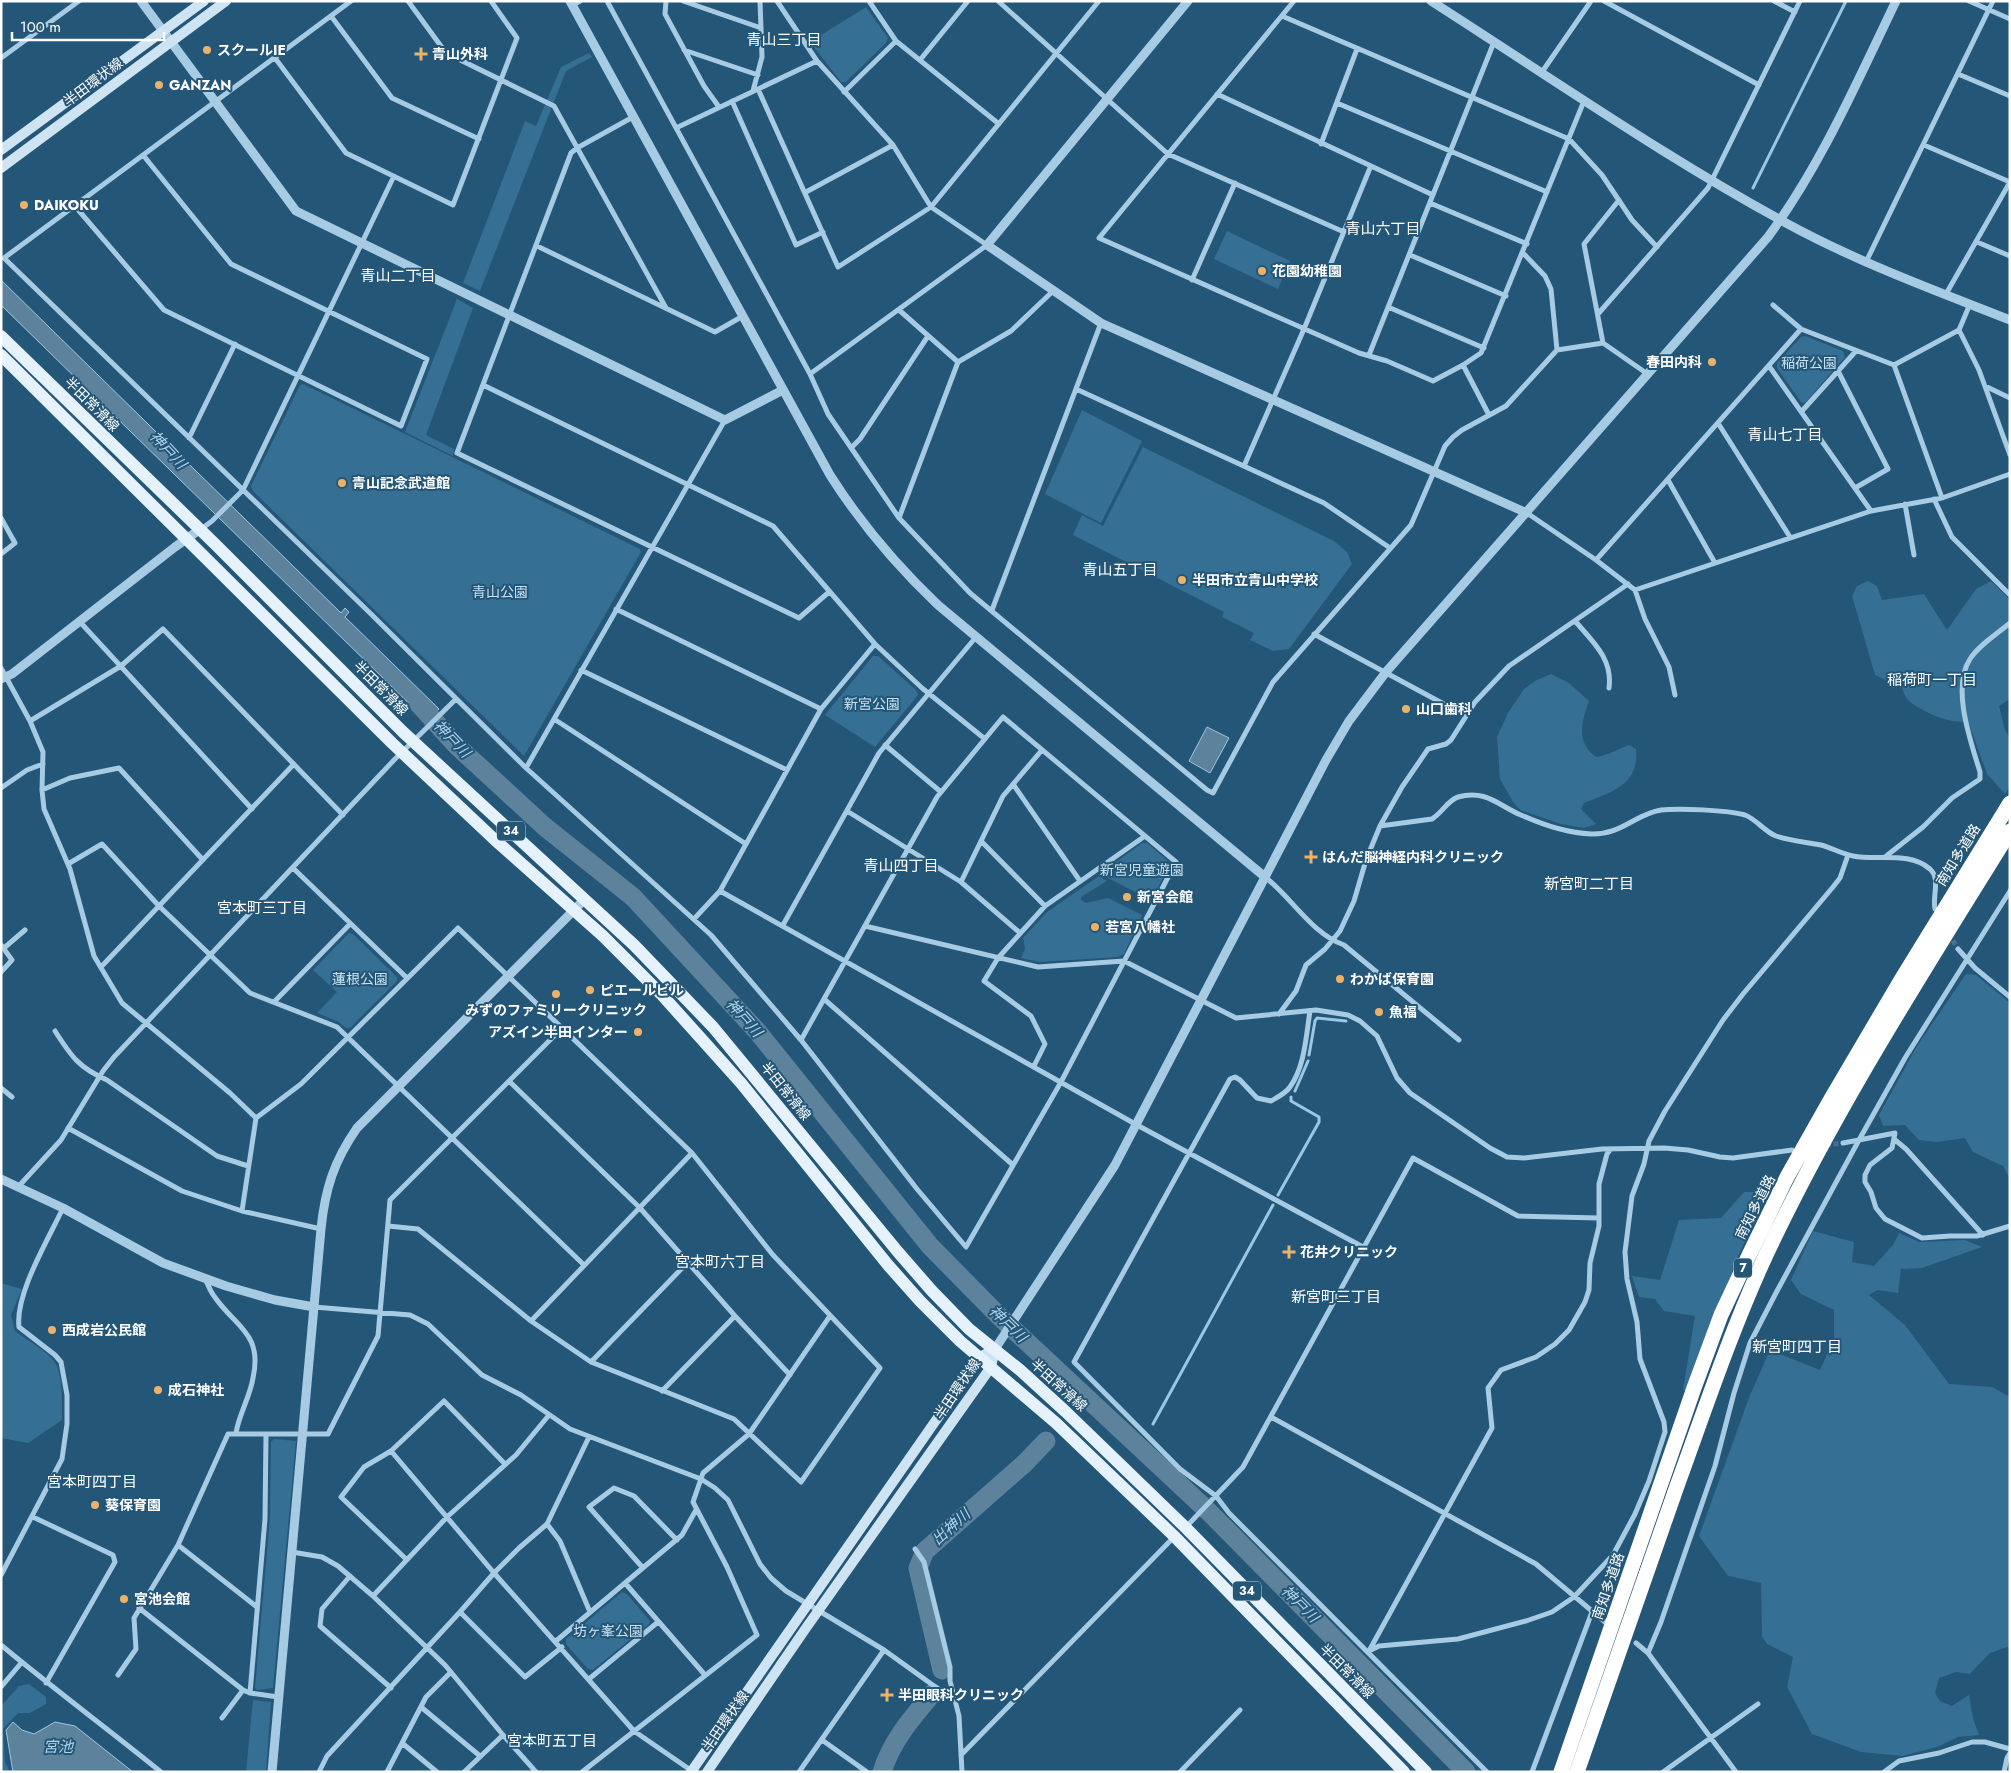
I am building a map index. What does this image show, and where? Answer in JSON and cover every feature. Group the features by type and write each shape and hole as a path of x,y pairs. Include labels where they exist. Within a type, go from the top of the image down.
{"highway":[{"name":"南知多道路","path":"1561,1772 1721,1315 1787,1178 1831,1099 1901,980 2010,803"},
{"name":"7","path":"1577,1772 1715,1378 1764,1258 1800,1185 1840,1111 1914,986 2010,831"}],"main road":[{"name":"半田環状線","path":"1,150 204,1"},
{"name":"半田環状線","path":"1,168 226,1"},
{"name":"半田常滑線","path":"1,336 414,741 634,945 713,1027 898,1252 963,1322 1190,1524 1426,1772"},
{"name":"半田常滑線","path":"1,355 403,752 495,840 624,956 702,1037 888,1265 953,1334 1056,1423 1174,1536 1404,1772"},
{"name":"半田環状線","path":"692,1771 980,1357 995,1350"},
{"name":"半田環状線","path":"707,1772 991,1366 995,1350"}],"street":[{"path":"1,58 79,1"},
{"path":"142,1 296,211 725,420"},
{"path":"351,1 4,258 526,768 711,936 801,1040 917,1189 966,1247 1061,1082 1176,862 1003,717 941,792 801,1040"},
{"path":"408,1 446,53 554,106 666,308"},
{"path":"275,58 346,152 453,205 517,38 491,1"},
{"path":"607,1 810,374 828,414 899,518 970,593 1206,790 1213,793 1273,682 1411,525 1433,471 1445,446 1453,436 1506,406 1558,350 1602,343 1649,375"},
{"path":"666,1 665,14 704,86 719,107"},
{"path":"683,1 761,28"},
{"path":"760,1 762,57 756,90 806,192 838,267 931,207 1099,1"},
{"path":"777,1 817,62 893,145 931,207 1100,323 1527,513 1596,560 1635,590 1645,620 1669,667 1675,695"},
{"path":"868,1 896,40 998,124"},
{"path":"920,60 968,1"},
{"path":"998,1 1168,154 1344,232"},
{"path":"810,374 987,245 1188,1"},
{"path":"1294,1 1099,238 1304,329 1387,361 1432,381 1464,366 1482,353 1584,101"},
{"path":"1430,1 1653,145 1781,219 1866,262 2010,320"},
{"path":"1542,72 1592,1"},
{"path":"1604,1 1759,85"},
{"path":"1774,1 1795,12"},
{"path":"1598,314 1705,191 1800,1"},
{"path":"995,1350 1115,1165 1326,760 1349,721 1386,672 1738,274 1781,219 1821,154 1896,1"},
{"path":"1969,1 2010,19"},
{"path":"1866,262 1992,1"},
{"path":"574,3 633,116 830,475 869,531 914,582 976,637 1265,877 1324,936 1344,945 1459,1040"},
{"path":"331,16 392,98 479,139"},
{"path":"1282,16 1569,139 1602,175 1632,220 1656,247"},
{"path":"844,92 896,40"},
{"path":"1369,355 1494,42"},
{"path":"1321,144 1357,49"},
{"path":"684,50 758,75"},
{"path":"676,128 817,62"},
{"path":"1958,74 2010,96"},
{"path":"1217,94 1370,168 1433,195"},
{"path":"732,101 796,245 823,232"},
{"path":"1338,103 1547,192"},
{"path":"633,116 571,153 458,453 799,618 830,592"},
{"path":"1924,144 2010,182 1946,294"},
{"path":"806,192 893,145"},
{"path":"74,205 164,310 401,426 427,359 231,264 143,155"},
{"path":"1244,466 1274,400 1304,329 1322,279 1344,232 1370,168"},
{"path":"4,678 12,674 186,539 212,521 236,498 242,490 330,311 394,176"},
{"path":"1192,280 1234,183"},
{"path":"1602,343 1584,244 1619,200"},
{"path":"1430,202 1527,244"},
{"path":"1977,242 2010,256"},
{"path":"536,246 715,332 743,316"},
{"path":"1523,252 1545,276 1551,289 1558,350"},
{"path":"1410,254 1506,296"},
{"path":"899,518 958,362 1011,331 1053,291"},
{"path":"1773,305 1801,329 1894,365 1959,330 1970,304"},
{"path":"1388,307 1484,348"},
{"path":"899,310 958,362"},
{"path":"992,610 1100,323"},
{"path":"1596,560 1801,329"},
{"path":"1959,330 1985,386 2010,455"},
{"path":"851,448 860,438 928,336"},
{"path":"189,438 235,344"},
{"path":"1802,411 1856,351"},
{"path":"1894,365 1942,498"},
{"path":"1464,366 1489,415"},
{"path":"1770,366 1871,511"},
{"path":"1838,371 1888,469 1855,488"},
{"path":"483,385 773,526 875,644 928,693 985,739"},
{"path":"1985,386 2010,398"},
{"path":"1076,389 1324,503 1390,548"},
{"path":"526,768 651,546 725,420 783,390"},
{"path":"1718,423 1790,537"},
{"path":"1635,590 1871,511 1942,498 2010,474"},
{"path":"1668,480 1715,563"},
{"path":"1934,499 1952,537 2010,595"},
{"path":"1905,504 1914,555"},
{"path":"1,518 15,543 1,554"},
{"path":"1279,1014 1296,991 1306,965 1333,941 1340,931 1354,901 1366,860 1380,826 1402,787 1428,749 1446,744 1451,740 1475,702 1509,666 1628,584"},
{"path":"616,609 821,709"},
{"path":"1575,621 1595,644 1608,666 1611,675 1609,688"},
{"path":"80,622 252,809"},
{"path":"1885,857 1923,827 1952,798 1980,779 1980,772 1964,715 1963,689 1966,668 1976,651 2010,623"},
{"path":"30,721 121,666 163,628 343,815"},
{"path":"1314,634 1466,716"},
{"path":"782,926 885,745 976,637"},
{"path":"694,920 720,891 821,709 875,644"},
{"path":"1,668 4,678 30,721 44,752 42,790 44,809 68,864 94,956 100,968 122,1003 230,1093 256,1118"},
{"path":"582,670 787,770"},
{"path":"18,1187 56,1146 99,1077 114,1057 403,752 456,699"},
{"path":"554,718 746,844"},
{"path":"885,745 941,792"},
{"path":"961,882 1003,796 1042,750"},
{"path":"1,788 27,770 43,764"},
{"path":"100,968 294,764"},
{"path":"42,790 70,778 119,768 203,860"},
{"path":"1013,784 1080,882"},
{"path":"1380,826 1432,819 1439,815 1456,798 1479,795 1491,798 1520,815 1558,829 1593,834 1615,831 1639,818 1660,810 1694,810 1746,816 1775,836 1820,845 1848,855 1912,860 1932,871 1936,880 1935,909"},
{"path":"847,811 961,882 1020,933"},
{"path":"1034,1066 1045,1044 1031,1016 984,981 998,958 1045,906 1145,836"},
{"path":"981,841 1045,906"},
{"path":"68,864 102,844 159,906 250,993 337,1026 584,1265"},
{"path":"1369,1651 1378,1646 1458,1639 1552,1612 1574,1596 1602,1568 1617,1546 1635,1514 1665,1432 1664,1422 1640,1359 1637,1322 1626,1270 1625,1252 1634,1187 1644,1164 1649,1141 1665,1111 1723,1020 1840,878 1848,855"},
{"path":"293,868 407,978"},
{"path":"720,891 1137,1125 1363,1247"},
{"path":"1648,1653 1661,1622 1715,1466 1738,1378 1750,1343 1905,1058 2010,891"},
{"path":"272,1772 320,1229 326,1189 334,1166 344,1146 357,1128 585,899"},
{"path":"274,1002 350,924"},
{"path":"865,926 1038,967 1124,961 1236,1018 1310,1011 1348,1015 1368,1027 1377,1036 1397,1078 1404,1087 1498,1153 1516,1158 1610,1150 1647,1149 1688,1150 1733,1158 1792,1150"},
{"path":"242,1211 256,1118 301,1084 458,928 692,1153 773,1255 880,1368 801,1482 734,1419 591,1362 531,1321 418,1229 388,1226"},
{"path":"1,972 12,960 3,946 25,930"},
{"path":"1958,949 2010,997"},
{"path":"824,999 1013,1165"},
{"path":"1310,1011 1304,1053 1290,1088 1271,1101 1257,1098 1235,1077 1230,1079 1074,1362 1180,1468 1214,1498 1369,1651 1487,1772"},
{"path":"118,1675 136,1650 134,1618 178,1545 228,1434 328,1434 378,1336 390,1200 562,1028"},
{"path":"56,1031 71,1056 80,1066 107,1080 217,1156 248,1166"},
{"path":"509,1081 640,1208 790,1375"},
{"path":"1,1088 12,1097"},
{"path":"68,1128 182,1191 242,1211 320,1229"},
{"path":"1843,1142 1895,1133 1892,1148 1870,1165 1865,1175 1865,1182 1879,1214 1899,1228 1922,1238 1983,1235 2010,1226"},
{"path":"1894,1140 1906,1149 1983,1235"},
{"path":"1369,1651 1492,1428 1488,1388 1501,1370 1536,1357 1555,1344 1568,1330 1588,1296 1590,1263 1598,1231 1599,1184 1607,1154 1610,1150"},
{"path":"531,1321 692,1153"},
{"path":"1190,1524 1243,1467 1413,1158 1518,1216 1599,1218"},
{"path":"1,1179 63,1208 163,1263 205,1279 274,1300 314,1307 410,1315 419,1318 428,1324 482,1375 521,1395 570,1429 701,1479 715,1488 728,1500 760,1564 771,1578 786,1590 884,1650 955,1701"},
{"path":"1,1575 62,1459 67,1424 67,1395 62,1362 19,1327 18,1316 25,1289 63,1208"},
{"path":"591,1362 688,1262"},
{"path":"205,1279 214,1296 247,1332 254,1349 253,1381 236,1434"},
{"path":"662,1391 735,1316"},
{"path":"582,1772 757,1636 727,1567 693,1502 703,1474 749,1434 830,1316"},
{"path":"406,1559 341,1497 364,1467 391,1451 444,1401 505,1464"},
{"path":"372,1596 447,1517 516,1454 549,1415"},
{"path":"1270,1417 1536,1564 1604,1622"},
{"path":"250,1693 265,1519 266,1434"},
{"path":"319,1772 327,1756 494,1573 547,1524 589,1437"},
{"path":"391,1451 494,1573 562,1647 634,1730 692,1771"},
{"path":"643,1568 589,1507 614,1488 634,1496 677,1540"},
{"path":"556,1641 677,1540 682,1535 696,1510"},
{"path":"33,1517 113,1555 114,1562 46,1683"},
{"path":"547,1524 560,1541 590,1612"},
{"path":"961,1755 1174,1536"},
{"path":"178,1545 257,1607"},
{"path":"915,1549 924,1562 950,1667 950,1680 959,1716 962,1772"},
{"path":"292,1552 322,1557 338,1566 350,1576 428,1647 536,1772"},
{"path":"350,1576 322,1609 320,1626 391,1688"},
{"path":"625,1583 705,1675"},
{"path":"139,1608 244,1690 250,1693 278,1697"},
{"path":"460,1612 525,1677 562,1647"},
{"path":"1532,1772 1592,1612"},
{"path":"589,1679 658,1622"},
{"path":"1636,1643 1648,1653 1736,1772"},
{"path":"1,1645 46,1683 162,1772"},
{"path":"800,1772 884,1650"},
{"path":"1,1687 22,1662"},
{"path":"387,1772 426,1697 451,1672"},
{"path":"222,1718 244,1690"},
{"path":"1664,1772 1758,1704"},
{"path":"421,1707 480,1756"},
{"path":"1180,1772 1240,1710"},
{"path":"464,1772 503,1735"},
{"path":"822,1740 867,1772"},
{"path":"1884,1772 1899,1761 1939,1753 1972,1742 1985,1742 2010,1748"},
{"path":"402,1744 437,1772"},
{"path":"2004,1772 2006,1758 2010,1753"}],"green space":[{"path":"866,7 888,38 886,43 846,82 841,82 810,42"},
{"path":"589,53 592,57 566,71 480,291 463,283 525,121 536,126 561,67"},
{"path":"1227,231 1290,261 1278,289 1214,259"},
{"path":"457,299 473,308 426,435 454,449 453,456 405,432"},
{"name":"稲荷公園","path":"1805,336 1843,351 1845,357 1805,403 1801,402 1777,368 1777,363 1801,337"},
{"name":"青山公園","path":"303,384 640,549 641,552 524,756 253,491 251,486 300,385"},
{"path":"1082,410 1142,441 1101,523 1045,494"},
{"path":"1143,447 1334,541 1347,552 1352,564 1289,649 1273,651 1250,640 1254,633 1222,617 1224,612 1073,535 1082,515 1103,526"},
{"path":"1868,581 1877,586 1882,600 1924,594 1947,630 1976,589 1991,581 2010,600 2010,699 1999,706 2005,730 2010,739 2010,786 2005,794 1987,774 1968,721 1954,721 1929,713 1907,699 1899,680 1885,680 1875,675 1852,596 1857,586"},
{"name":"新宮公園","path":"873,656 878,656 916,690 918,695 875,747 825,715"},
{"path":"1551,674 1569,683 1589,701 1582,731 1589,751 1596,757 1629,745 1636,749 1636,761 1628,779 1613,791 1584,803 1581,809 1596,824 1584,828 1561,824 1520,810 1513,802 1500,779 1497,737 1508,713 1524,689 1535,681"},
{"name":"新宮児童遊園","path":"1142,843 1147,843 1168,861 1170,865 1151,900 1100,874"},
{"path":"1099,876 1107,881 1081,897 1081,900 1086,903 1108,898 1142,915 1124,954 1118,957 1039,962 1021,958 1025,949 1023,938 1047,912"},
{"name":"蓮根公園","path":"349,933 353,934 397,977 397,981 350,1028 346,1028 339,1022 317,1013 337,992 313,970"},
{"path":"1966,974 1976,975 2010,1003 2010,1179 2003,1166 1973,1152 1965,1138 1937,1142 1919,1140 1905,1125 1883,1126 1879,1115 1917,1046"},
{"path":"1744,1192 1768,1192 1736,1261 1688,1392 1683,1390 1695,1316 1664,1311 1655,1299 1639,1297 1632,1276 1660,1280 1679,1220 1721,1218"},
{"path":"1813,1231 1854,1242 1852,1262 1874,1266 1893,1245 1899,1233 1919,1242 1965,1240 1982,1247 1922,1268 1901,1269 1898,1293 1877,1290 1869,1295 1905,1325 1949,1384 1992,1387 2010,1397 2010,1646 1990,1653 1970,1674 1956,1672 1939,1678 1935,1693 1940,1701 1952,1706 1969,1695 1973,1718 1979,1735 1958,1737 1937,1747 1902,1756 1861,1752 1812,1734 1787,1687 1793,1657 1767,1644 1762,1636 1761,1583 1728,1576 1699,1536 1750,1395 1770,1350 1820,1370 1834,1339 1834,1310 1801,1294 1791,1280"},
{"path":"1,1283 22,1289 11,1315 15,1331 54,1361 60,1378 62,1420 28,1443 1,1438"},
{"path":"274,1439 296,1441 273,1688 257,1690 255,1688 270,1518 271,1442"},
{"name":"坊ヶ峯公園","path":"622,1592 627,1594 650,1621 649,1624 593,1670 588,1669 566,1644 566,1639"},
{"path":"29,1684 46,1697 46,1704 30,1713 18,1713 3,1729 5,1762 10,1772 1,1772 1,1706 19,1686"},
{"path":"253,1700 271,1702 266,1772 246,1772"}],"water":[{"path":"1,280 341,613 345,608 349,612 345,617 439,709 427,721 1,305"},
{"path":"1207,727 1229,738 1210,773 1189,761"},
{"name":"宮池","path":"13,1722 22,1730 34,1734 55,1722 75,1726 133,1772 13,1772 6,1730"}],"waterway":[{"path":"1753,188 1846,1"},
{"name":"神戸川","path":"418,703 457,746 545,827 633,897 757,1031 930,1246 998,1315 1209,1512 1466,1772"},
{"path":"1309,1055 1317,1018 1346,1021"},
{"path":"1295,1091 1308,1061"},
{"path":"1278,1195 1319,1122 1319,1117 1291,1101 1291,1097"},
{"path":"1153,1424 1273,1205"},
{"name":"出神川","path":"942,1670 918,1568 925,1551 1025,1463 1046,1441"},
{"name":"出神川","path":"882,1772 897,1740 933,1693"}],"tunnel":[{"path":"1949,934 1958,949"},
{"path":"1826,1145 1843,1143"}],"place":[{"name":"スクールIE","path":"207,50"},
{"name":"青山外科","path":"421,54"},
{"name":"GANZAN","path":"159,85"},
{"name":"DAIKOKU","path":"24,205"},
{"name":"花園幼稚園","path":"1262,271"},
{"name":"春田内科","path":"1712,362"},
{"name":"青山記念武道館","path":"342,483"},
{"name":"半田市立青山中学校","path":"1182,580"},
{"name":"山口歯科","path":"1406,709"},
{"name":"はんだ脳神経内科クリニック","path":"1311,857"},
{"name":"新宮会館","path":"1127,897"},
{"name":"若宮八幡社","path":"1095,927"},
{"name":"わかば保育園","path":"1340,979"},
{"name":"ピエールビル","path":"590,990"},
{"name":"みずのファミリークリニック","path":"556,994"},
{"name":"魚福","path":"1379,1012"},
{"name":"アズイン半田インター","path":"638,1032"},
{"name":"花井クリニック","path":"1289,1252"},
{"name":"西成岩公民館","path":"52,1330"},
{"name":"成石神社","path":"158,1390"},
{"name":"葵保育園","path":"95,1505"},
{"name":"宮池会館","path":"124,1599"},
{"name":"半田眼科クリニック","path":"887,1695"}],"district":[{"name":"青山三丁目","path":"784,40"},
{"name":"青山六丁目","path":"1383,229"},
{"name":"青山二丁目","path":"398,276"},
{"name":"青山七丁目","path":"1785,435"},
{"name":"青山五丁目","path":"1120,570"},
{"name":"稲荷町一丁目","path":"1932,680"},
{"name":"青山四丁目","path":"901,866"},
{"name":"新宮町二丁目","path":"1589,884"},
{"name":"宮本町三丁目","path":"262,908"},
{"name":"宮本町六丁目","path":"720,1262"},
{"name":"新宮町三丁目","path":"1336,1297"},
{"name":"新宮町四丁目","path":"1797,1347"},
{"name":"宮本町四丁目","path":"92,1482"},
{"name":"宮本町五丁目","path":"552,1741"}]}
